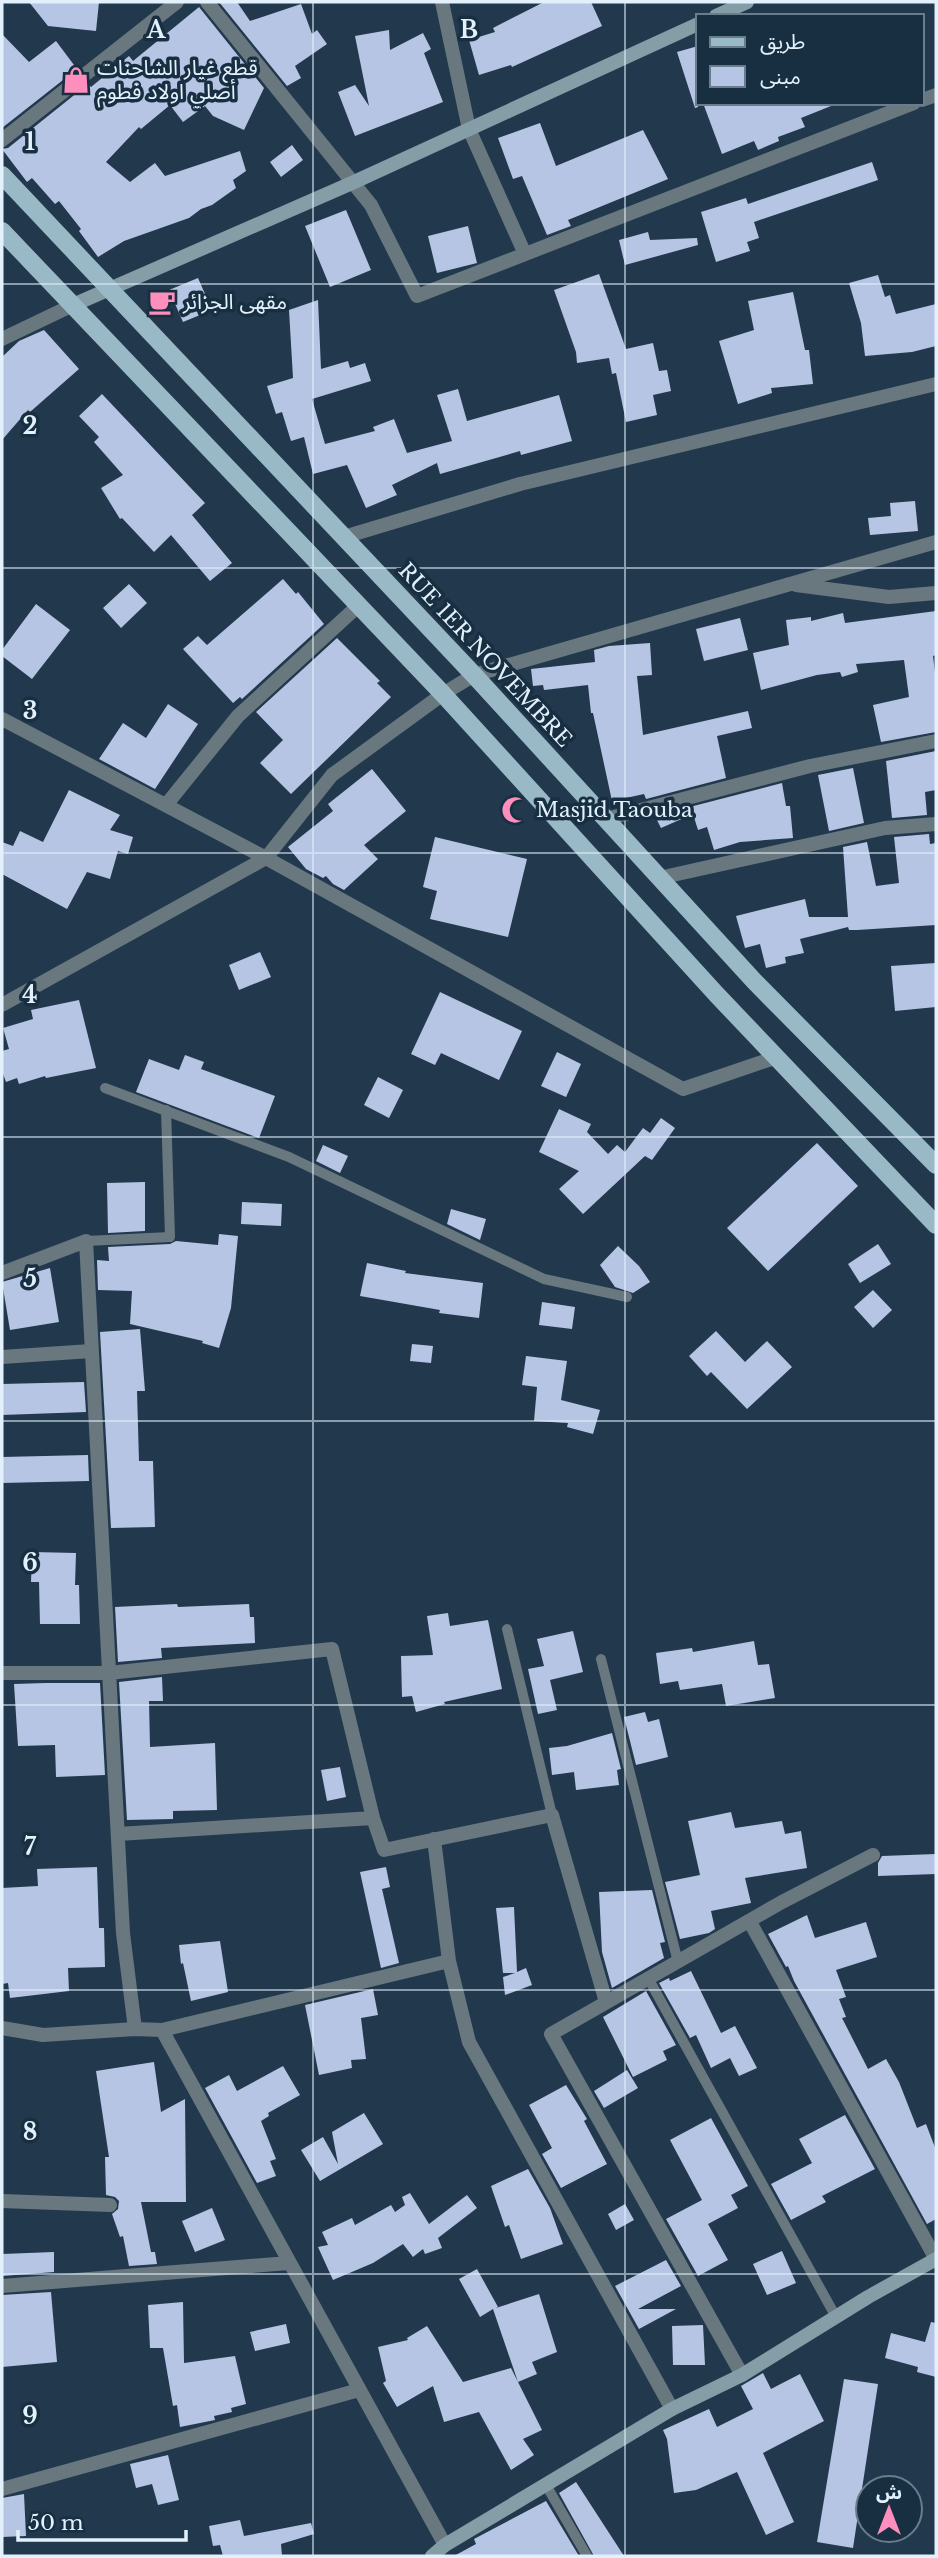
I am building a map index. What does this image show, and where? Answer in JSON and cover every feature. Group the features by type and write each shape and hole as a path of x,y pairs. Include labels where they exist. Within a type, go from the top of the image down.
{"main road":[{"name":"RUE 1ER NOVEMBRE","path":"2,175 474,675 801,1030 936,1165"},
{"path":"2,231 443,694 716,995 936,1225"}],"street":[{"path":"2,140 177,2"},
{"path":"207,2 371,205 417,296 909,105"},
{"path":"442,2 469,129 525,254"},
{"path":"720,14 747,2"},
{"path":"2,340 73,305 352,183 696,25"},
{"path":"344,537 520,484 936,384"},
{"path":"2,1005 266,858 332,775 443,694 474,675 936,542"},
{"path":"792,584 889,597 936,593"},
{"path":"166,806 238,716 359,606"},
{"path":"2,719 266,858 683,1089 777,1057"},
{"path":"606,819 810,766 936,741"},
{"path":"660,878 886,828 936,824"},
{"path":"2,1273 86,1241 123,1933 135,2029"},
{"path":"2,1357 91,1351"},
{"path":"2,1673 109,1673 332,1649 383,1850 552,1815 606,2002"},
{"path":"118,1834 373,1818"},
{"path":"434,1839 449,1961 469,2042 672,2409"},
{"path":"742,2375 551,2034 782,1902 873,1854"},
{"path":"432,2556 445,2545 672,2409 742,2375 936,2259 750,1922"},
{"path":"2,2028 43,2035 135,2029 162,2030 449,1961"},
{"path":"162,2030 445,2545"},
{"path":"2,2201 110,2205"},
{"path":"2,2286 289,2263"},
{"path":"2,2489 359,2390"}],"lane":[{"path":"105,1088 289,1157 544,1279 626,1297"},
{"path":"86,1241 170,1237 166,1111"},
{"path":"507,1629 552,1815"},
{"path":"601,1659 678,1962"},
{"path":"648,1978 836,2317"},
{"path":"546,2485 587,2556"}],"building":[{"path":"29,2 99,2 96,31 48,26"},
{"path":"219,2 237,2 250,21 301,4 312,34 317,30 327,44 295,66 301,78 287,86"},
{"path":"544,2 591,2 602,26 512,67 511,65 479,75 469,40 495,32 493,28"},
{"path":"199,7 264,88 244,130 213,116 205,106 183,122 170,105 141,129 139,127 106,162 130,182 155,163 165,176 240,151 246,171 233,180 236,188 212,205 189,218 124,241 98,257 59,201 55,204 32,178 27,182 2,149 8,148 88,84 91,87 129,56 133,61"},
{"path":"389,30 390,50 423,33 431,49 424,53 443,102 355,136 338,92 355,85 369,106 355,36"},
{"path":"2,34 29,62 56,41 77,69 2,128"},
{"path":"696,47 698,107 695,108 677,52"},
{"path":"704,105 834,105 801,118 805,127 778,137 779,141 758,150 754,141 722,154"},
{"path":"540,123 556,166 643,130 668,179 568,220 571,226 547,235 522,176 513,179 498,138"},
{"path":"292,145 303,160 281,177 270,162"},
{"path":"872,162 878,180 754,222 759,238 747,242 750,251 716,262 701,212 746,198 748,204"},
{"path":"346,210 371,270 330,287 305,226"},
{"path":"468,226 477,263 437,273 428,236"},
{"path":"648,232 650,240 697,238 698,245 625,265 619,240"},
{"path":"599,274 626,349 653,343 659,371 667,370 671,391 653,395 657,415 626,422 616,373 612,374 609,358 577,363 576,352 554,290"},
{"path":"878,275 885,297 890,295 896,314 936,304 936,346 912,352 865,356 861,323 849,283"},
{"path":"198,278 209,303 197,308 200,315 183,322 169,290"},
{"path":"793,292 805,350 809,350 813,384 771,388 772,393 738,404 719,341 754,330 748,301"},
{"path":"318,300 321,369 348,361 350,368 365,363 371,381 312,399 325,444 375,431 373,427 394,419 407,453 452,441 437,395 458,389 467,421 559,395 572,441 521,455 520,451 440,474 437,463 392,485 397,495 366,508 347,465 313,474 304,437 291,441 282,412 276,414 267,386 293,378 289,310"},
{"path":"44,330 79,369 30,412 28,410 2,440 2,357 19,341"},
{"path":"102,394 205,503 192,515 232,563 210,581 171,535 154,552 122,518 120,519 101,488 123,475 94,442 99,437 79,416"},
{"path":"915,501 918,531 870,535 868,518 891,516 890,503"},
{"path":"283,579 296,594 298,592 324,624 242,699 240,697 233,703 183,649 198,636 207,645"},
{"path":"129,584 147,603 121,628 103,608"},
{"path":"36,604 70,630 32,679 2,656 2,650"},
{"path":"936,611 936,655 933,656 936,732 881,742 873,705 909,697 904,660 856,664 858,672 842,677 840,672 817,675 761,690 753,653 789,645 786,620 811,617 811,621 843,613 845,623"},
{"path":"740,618 748,650 704,661 696,629"},
{"path":"337,638 380,681 377,683 391,697 291,794 260,763 283,740 256,712"},
{"path":"650,643 652,675 637,676 643,735 748,711 752,728 717,736 726,778 646,799 644,794 612,801 591,713 588,685 544,690 543,685 533,686 531,669 595,662 594,650 609,646"},
{"path":"168,704 198,724 155,789 99,759 123,723 146,738"},
{"path":"936,751 936,790 925,792 927,815 892,818 886,761"},
{"path":"853,768 864,823 829,831 818,775"},
{"path":"372,769 406,811 364,845 378,859 344,890 326,876 323,878 306,869 288,847 333,811 328,804"},
{"path":"782,783 786,806 790,806 793,838 740,842 714,850 707,827 698,830 693,814 661,828 655,816"},
{"path":"69,790 120,815 110,830 133,837 128,854 118,851 110,879 87,872 67,909 2,874 2,842 13,846 20,831 43,842"},
{"path":"929,834 930,844 936,843 936,925 857,930 849,930 848,927 800,939 804,953 785,957 786,963 766,968 760,944 745,948 736,916 805,899 809,917 848,917 843,847 867,842 876,886 899,883 894,837"},
{"path":"435,837 527,859 508,937 430,919 437,891 423,887"},
{"path":"260,952 271,977 239,990 229,965"},
{"path":"936,963 936,1007 895,1011 891,966"},
{"path":"440,992 522,1031 499,1080 441,1053 435,1065 411,1054"},
{"path":"79,1000 96,1068 46,1078 45,1076 19,1084 17,1078 6,1082 2,1071 2,1051 9,1049 3,1028 33,1019 31,1010"},
{"path":"557,1052 581,1064 566,1097 541,1086"},
{"path":"185,1055 204,1062 201,1069 275,1096 259,1138 136,1092 149,1059 179,1070"},
{"path":"378,1077 403,1090 389,1118 364,1105"},
{"path":"559,1109 591,1124 587,1132 608,1154 617,1145 625,1152 643,1128 650,1133 661,1118 675,1128 652,1160 645,1156 583,1214 559,1189 579,1171 539,1152"},
{"path":"817,1143 858,1186 768,1271 727,1228"},
{"path":"323,1145 348,1156 340,1173 316,1161"},
{"path":"145,1182 145,1231 108,1233 107,1183"},
{"path":"242,1202 282,1204 281,1226 241,1224"},
{"path":"451,1209 486,1219 480,1240 447,1224"},
{"path":"219,1234 238,1236 231,1308 219,1348 202,1343 203,1341 130,1324 132,1291 98,1290 97,1260 109,1261 108,1247 170,1244 176,1241 218,1245"},
{"path":"878,1244 891,1264 860,1283 848,1264"},
{"path":"618,1246 639,1266 650,1282 633,1293 615,1287 600,1265"},
{"path":"367,1263 406,1271 405,1273 483,1283 479,1318 439,1313 440,1310 360,1296"},
{"path":"50,1268 59,1322 10,1330 2,1282"},
{"path":"873,1290 892,1310 873,1328 854,1307"},
{"path":"542,1302 575,1307 572,1329 539,1325"},
{"path":"140,1329 145,1391 137,1391 139,1461 153,1461 155,1527 111,1528 100,1332"},
{"path":"716,1331 745,1362 767,1341 792,1367 747,1409 711,1372 707,1376 689,1356"},
{"path":"412,1344 433,1346 431,1363 410,1361"},
{"path":"526,1356 567,1361 561,1400 600,1410 593,1434 567,1427 568,1423 534,1421 537,1387 522,1385"},
{"path":"84,1382 86,1412 2,1415 2,1384"},
{"path":"88,1455 89,1481 2,1483 2,1457"},
{"path":"32,1552 76,1553 75,1585 79,1585 80,1624 40,1624 39,1582 31,1582"},
{"path":"177,1604 178,1607 249,1604 250,1617 254,1617 255,1643 161,1648 162,1658 118,1662 115,1607"},
{"path":"448,1613 450,1626 488,1620 502,1689 444,1702 445,1704 416,1712 412,1696 402,1697 401,1656 433,1655 427,1616"},
{"path":"573,1631 583,1672 550,1680 557,1710 538,1714 528,1669 544,1666 537,1639"},
{"path":"754,1641 758,1665 769,1664 775,1698 726,1706 722,1684 680,1690 678,1681 660,1684 656,1653 692,1648 693,1652"},
{"path":"162,1677 163,1701 149,1701 150,1747 215,1743 217,1810 173,1811 173,1819 127,1820 119,1682"},
{"path":"100,1683 105,1775 56,1777 55,1745 18,1746 14,1684"},
{"path":"645,1712 648,1722 659,1719 668,1757 636,1765 624,1717"},
{"path":"612,1733 621,1769 617,1770 619,1785 576,1790 574,1772 552,1775 549,1748 567,1746"},
{"path":"340,1767 346,1797 327,1801 321,1770"},
{"path":"731,1812 735,1828 782,1821 785,1834 801,1831 807,1868 745,1878 751,1903 711,1911 715,1929 709,1933 680,1939 665,1882 700,1875 688,1821"},
{"path":"936,1854 936,1874 878,1876 878,1863 882,1856"},
{"path":"97,1867 99,1928 104,1928 105,1967 68,1968 69,1991 10,1998 8,1983 2,1984 2,1888 38,1886 37,1869"},
{"path":"386,1867 390,1887 382,1889 399,1963 381,1968 360,1872"},
{"path":"652,1890 665,1942 660,1943 664,1958 612,1988 602,1952 599,1892"},
{"path":"514,1907 517,1972 526,1968 532,1985 505,1995 503,1977 515,1973 503,1973 496,1908"},
{"path":"807,1915 815,1938 866,1922 877,1957 836,1970 846,1997 839,1999 846,2017 842,2018 868,2069 886,2059 899,2082 917,2128 926,2124 936,2150 936,2219 927,2224 788,1966 786,1967 768,1934"},
{"path":"220,1941 228,1992 191,2001 179,1945"},
{"path":"691,1971 721,2033 735,2026 757,2068 739,2076 730,2058 711,2068 696,2035 690,2038 659,1983"},
{"path":"373,1989 378,2015 361,2018 366,2059 351,2060 352,2068 319,2075 305,2005"},
{"path":"646,1991 676,2045 663,2051 667,2060 633,2077 603,2017"},
{"path":"154,2062 161,2112 185,2099 186,2202 141,2202 151,2252 155,2252 157,2264 129,2266 123,2236 120,2237 112,2214 118,2209 119,2201 106,2195 105,2157 109,2157 96,2071"},
{"path":"283,2066 300,2095 268,2113 269,2116 261,2121 276,2159 270,2161 276,2176 257,2183 205,2088 229,2075 237,2091"},
{"path":"627,2070 638,2088 604,2108 594,2091"},
{"path":"566,2085 587,2119 584,2121 607,2164 561,2188 542,2154 552,2148 529,2105"},
{"path":"364,2113 383,2144 320,2181 301,2150 323,2137 338,2164 332,2132"},
{"path":"845,2115 875,2169 822,2196 826,2202 791,2220 771,2184 812,2163 799,2139"},
{"path":"711,2118 748,2186 731,2195 738,2208 708,2224 728,2260 698,2276 666,2219 702,2200 670,2140"},
{"path":"528,2169 550,2208 563,2244 521,2259 509,2225 505,2227 491,2186"},
{"path":"410,2193 429,2224 467,2195 477,2208 438,2238 442,2248 425,2254 423,2249 413,2257 403,2244 373,2263 333,2280 318,2247 328,2245 322,2232 352,2218 355,2225 391,2205 395,2212 405,2205 402,2197"},
{"path":"625,2204 634,2220 616,2230 608,2214"},
{"path":"212,2208 225,2240 195,2252 182,2221"},
{"path":"782,2251 796,2283 767,2295 753,2264"},
{"path":"54,2252 54,2272 2,2276 2,2254"},
{"path":"666,2260 681,2286 638,2309 676,2309 639,2329 615,2286"},
{"path":"477,2269 498,2307 496,2308 539,2294 557,2352 532,2362 537,2374 518,2382 493,2309 480,2317 459,2279"},
{"path":"51,2292 57,2362 2,2367 2,2295"},
{"path":"183,2302 184,2363 235,2356 246,2404 231,2408 232,2412 214,2416 215,2420 180,2427 177,2405 173,2406 163,2348 150,2348 148,2305"},
{"path":"931,2322 936,2323 936,2377 917,2372 918,2367 885,2358 891,2333 925,2342"},
{"path":"286,2324 290,2343 255,2351 250,2332"},
{"path":"703,2325 705,2365 673,2365 672,2326"},
{"path":"427,2326 463,2382 511,2368 542,2430 523,2439 534,2455 511,2470 479,2412 444,2422 433,2386 397,2407 383,2383 386,2381 378,2347 408,2340 407,2338"},
{"path":"763,2373 771,2389 800,2374 824,2421 763,2453 794,2522 766,2535 737,2472 696,2490 674,2493 667,2439 663,2430 709,2409 717,2427 753,2409 741,2386"},
{"path":"844,2379 878,2384 864,2474 854,2474 853,2548 817,2542"},
{"path":"168,2455 179,2500 158,2505 152,2484 136,2488 130,2464"},
{"path":"576,2482 624,2556 594,2556 559,2493"},
{"path":"24,2494 26,2536 2,2537 2,2498"},
{"path":"546,2501 579,2556 454,2556 476,2544 474,2539"},
{"path":"240,2520 244,2536 311,2523 314,2534 281,2544 282,2556 223,2556 220,2545 213,2546 209,2526"}],"place":[{"name":"قطع غيار الشاحنات أصلي اولاد فطوم","path":"76,80"},
{"name":"مقهى الجزائر","path":"162,302"},
{"name":"Masjid Taouba","path":"515,810"}]}
